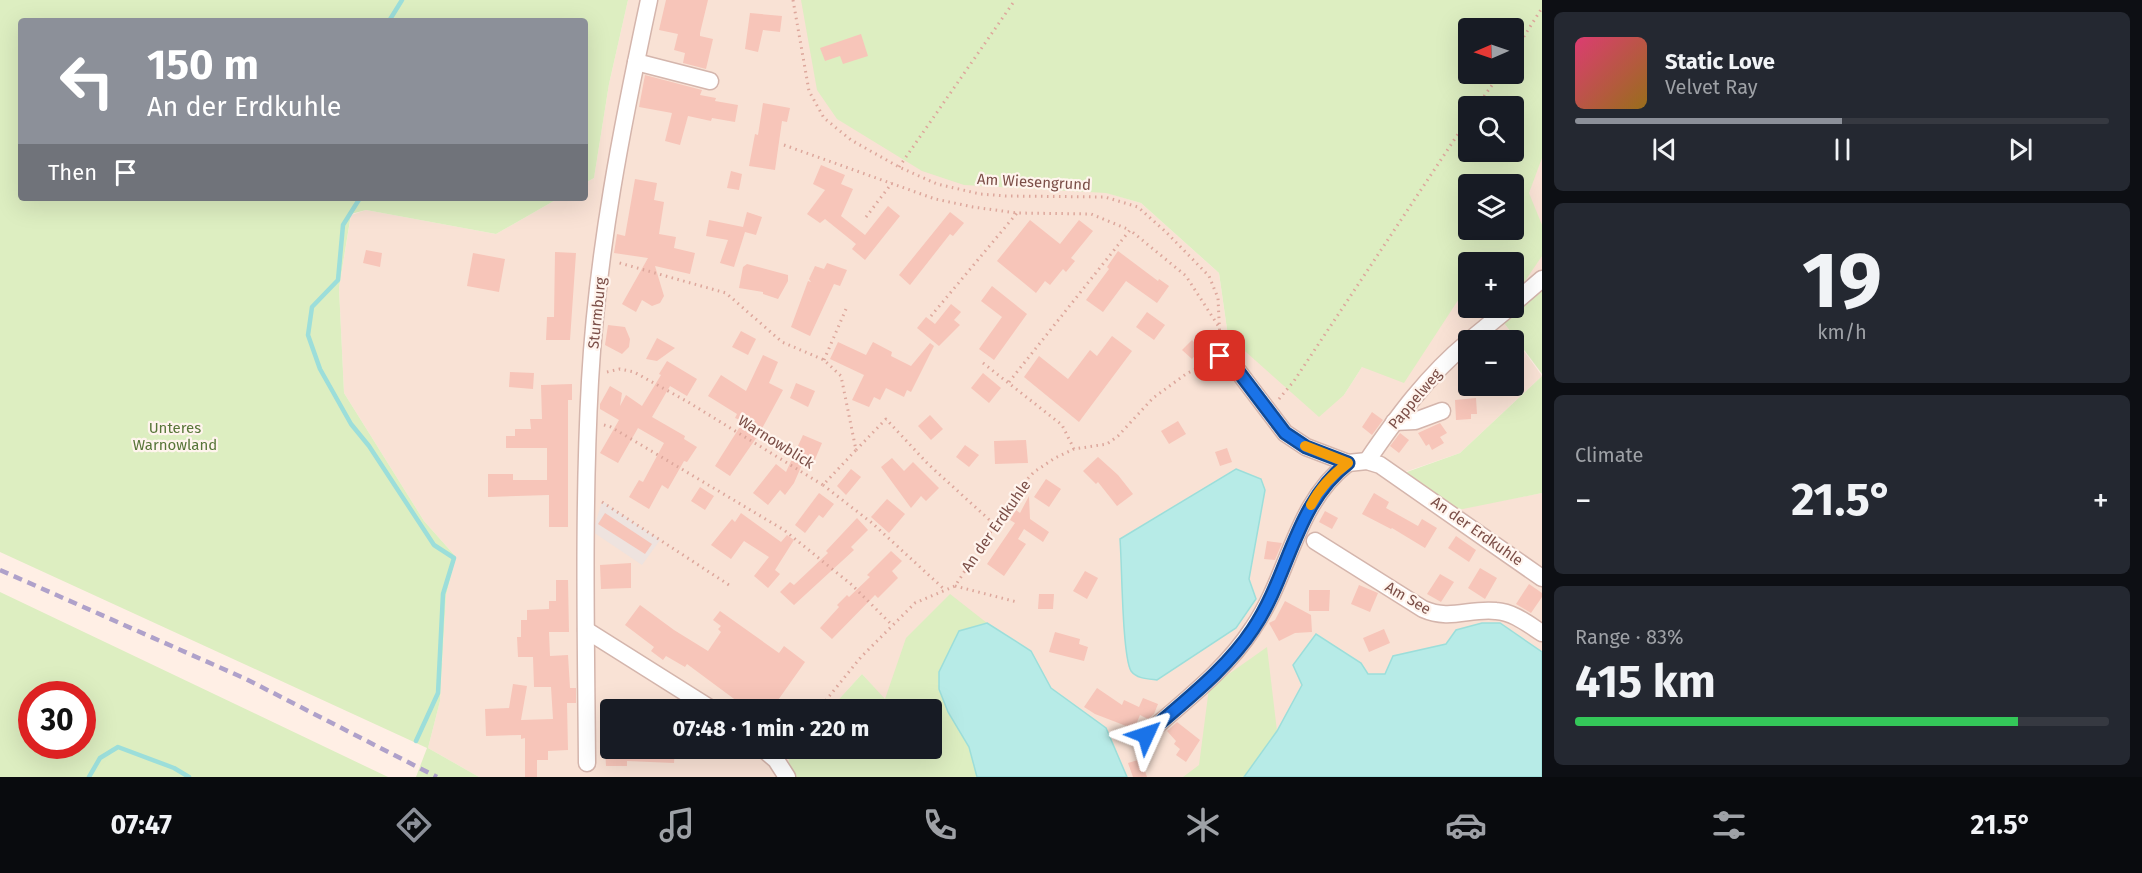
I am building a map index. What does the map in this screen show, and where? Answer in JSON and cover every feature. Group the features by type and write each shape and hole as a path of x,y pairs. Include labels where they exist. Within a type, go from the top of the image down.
{"street":[{"name":"Sturmburg","path":"587,763 586,498 590,381 603,259 620,140 649,0"},
{"path":"636,62 710,81"},
{"path":"1524,294 1542,279"},
{"name":"Pappelweg","path":"1482,330 1497,318"},
{"name":"Pappelweg","path":"1367,461 1394,422 1436,373 1458,352"},
{"path":"1220,356 1238,371 1285,433 1306,447 1348,463 1367,461"},
{"path":"1394,422 1415,421 1442,411"},
{"name":"An der Erdkuhle","path":"1367,461 1380,465 1407,482 1542,578"},
{"path":"1146,735 1235,654 1255,627 1298,529 1318,492 1348,463"},
{"name":"Am See","path":"1316,541 1436,615 1498,611 1516,616 1542,633"},
{"path":"586,630 696,699"},
{"path":"775,759 787,777"}],"path":[{"name":"Am Wiesengrund","path":"793,0 809,91 824,118 851,140 899,168 937,184 980,194 1105,197 1138,207 1209,276 1218,298 1220,356"},
{"path":"899,168 1015,0"},
{"path":"1524,36 1542,8"},
{"path":"1268,411 1294,381 1458,134"},
{"path":"784,145 935,200 1017,213 1091,214 1130,230 1186,276 1220,328"},
{"path":"866,217 892,183"},
{"path":"931,316 1017,213"},
{"path":"1009,382 1130,230"},
{"path":"603,259 726,292 782,342 824,360 841,376 856,450"},
{"path":"824,360 846,309"},
{"name":"An der Erdkuhle","path":"827,699 891,624 915,603 955,586 1020,487 1034,472 1074,449 1107,444 1118,436 1153,398 1186,374 1220,356"},
{"path":"983,363 1062,425 1074,449"},
{"name":"Warnowblick","path":"590,381 610,370 633,372 688,402 823,485 886,418 928,464 995,525"},
{"path":"589,422 611,427 784,530 852,585 891,624"},
{"path":"823,485 873,523 944,589"},
{"path":"586,498 602,501 729,585"},
{"path":"955,586 1017,602"}],"shaded area":[{"path":"628,0 1006,0 1107,193 1141,203 1219,273 1228,336 1344,395 1362,367 1460,240 1524,240 1524,174 1514,174 1514,162 1524,162 1524,131 1542,94 1542,289 1524,305 1524,252 1458,252 1458,318 1510,318 1504,323 1509,330 1458,330 1458,396 1521,396 1460,453 1405,472 1458,509 1542,493 1542,652 1500,623 1456,630 1446,644 1393,656 1385,674 1293,665 1302,685 1277,731 1244,777 1127,777 1106,728 1051,688 1030,651 959,631 939,672 939,689 948,712 942,711 942,699 884,699 862,674 839,699 600,699 600,759 789,759 795,777 479,777 428,748 440,701 446,595 456,557 424,521 344,393 339,288 351,215 366,210 496,234 554,201 588,201 588,181 594,178 609,84"},
{"path":"1524,351 1542,376 1524,393"},
{"path":"602,501 660,540 642,565 593,532"}],"green space":[{"name":"Unteres Warnowland","path":"0,0 628,0 609,84 594,178 588,181 588,18 18,18 18,201 554,201 496,234 366,210 351,214 339,288 344,393 424,521 456,557 446,595 440,701 428,748 479,777 416,777 427,748 0,552"},
{"path":"801,0 1542,0 1542,158 1529,193 1542,225 1542,256 1524,283 1524,252 1458,252 1458,300 1404,383 1362,367 1344,395 1319,417 1228,336 1219,273 1141,203 1106,193 964,185 922,171 837,119 817,90"},
{"path":"1542,289 1542,374 1524,350 1524,330 1509,330 1504,323 1510,318 1524,318 1524,305"},
{"path":"1542,376 1542,493 1458,510 1404,473 1460,453 1521,396 1524,396 1524,393"},
{"path":"0,592 388,777 0,777"},
{"path":"950,594 987,623 959,631 939,672 939,689 948,712 969,747 977,777 795,777 790,769 790,759 942,759 942,699 885,699 906,638"},
{"path":"1267,647 1277,731 1244,777 1183,777 1199,765 1209,688"},
{"path":"862,674 885,699 839,699"}],"water":[{"path":"1236,469 1261,479 1265,490 1249,579 1256,599 1236,628 1157,680 1136,676 1131,671 1126,647 1120,539"},
{"path":"987,623 1031,651 1051,688 1106,728 1127,777 977,777 969,747 948,712 939,689 939,672 959,631"},
{"path":"1482,623 1500,623 1542,652 1542,777 1244,777 1277,731 1302,685 1293,665 1316,634 1361,663 1368,674 1385,674 1393,656 1446,644 1456,630"}],"building":[{"path":"666,0 708,0 700,33 700,36 713,39 706,69 683,63 685,53 674,50 678,34 659,30"},
{"path":"750,13 782,16 780,32 763,30 758,52 745,49"},
{"path":"861,34 868,56 843,64 840,56 825,61 820,48"},
{"path":"645,75 702,90 700,95 716,98 715,101 738,105 735,122 712,118 711,121 688,116 680,145 665,141 672,113 639,107"},
{"path":"763,103 790,108 787,122 782,121 775,170 749,166 755,134 758,135"},
{"path":"821,165 845,175 841,184 853,189 841,216 865,235 888,206 900,216 865,260 852,249 856,244 825,219 820,223 807,214 825,190 813,184"},
{"path":"731,171 742,174 739,190 727,188"},
{"path":"635,179 657,183 654,200 664,202 659,234 676,237 674,248 695,253 690,274 655,266 664,296 660,303 652,306 642,300 636,312 622,304 648,258 614,253 617,234 625,236"},
{"path":"747,212 762,217 756,235 745,232 734,267 720,263 728,240 706,236 709,220 743,227"},
{"path":"950,212 964,223 953,236 950,234 910,285 899,275"},
{"path":"1030,220 1060,244 1079,220 1093,231 1071,258 1075,261 1066,272 1063,269 1050,285 1045,281 1036,293 997,261"},
{"path":"366,250 382,253 380,267 363,263"},
{"path":"1118,251 1158,281 1159,279 1169,286 1157,303 1126,281 1103,312 1086,300 1109,269 1107,267"},
{"path":"555,252 576,253 570,340 546,340 547,317 554,317"},
{"path":"473,253 505,259 499,292 467,286"},
{"path":"827,263 847,270 840,286 834,284 810,336 791,327 808,281 811,282 809,279 815,266 824,269"},
{"path":"747,264 788,275 788,281 778,299 763,294 763,292 739,288 743,267"},
{"path":"992,286 1027,314 994,360 979,349 1002,317 981,301"},
{"path":"951,304 961,312 954,320 960,325 939,346 917,328 926,317 935,324"},
{"path":"1147,312 1165,325 1154,340 1136,327"},
{"path":"608,325 625,327 630,339 629,347 622,354 605,345"},
{"path":"741,331 756,339 748,355 732,347"},
{"path":"1112,336 1132,351 1079,422 1024,377 1039,356 1068,379 1090,350 1097,356"},
{"path":"657,338 675,348 657,361 646,359"},
{"path":"1192,340 1201,349 1192,359 1182,350"},
{"path":"838,342 866,355 873,342 892,352 891,356 911,366 930,343 934,346 911,392 907,390 904,397 886,388 880,400 874,397 869,407 852,400 864,375 830,359"},
{"path":"763,355 778,362 769,383 783,390 759,434 730,476 715,466 741,425 740,420 735,418 737,414 708,396 721,375 746,391"},
{"path":"667,361 697,379 687,396 670,386 652,417 685,436 684,439 697,447 687,462 684,461 668,489 662,485 649,509 629,497 639,480 643,482 664,443 638,428 618,463 600,453 619,420 600,409 600,404 610,386 622,393 620,406 626,395 642,406"},
{"path":"510,372 534,373 533,389 509,387"},
{"path":"983,373 1001,388 989,403 971,388"},
{"path":"796,383 815,391 808,407 790,398"},
{"path":"572,384 572,400 568,400 568,527 549,527 549,495 488,497 488,474 513,474 513,480 547,480 547,448 506,448 506,436 515,436 515,429 531,429 530,419 542,419 541,385"},
{"path":"1476,398 1477,414 1471,414 1471,419 1456,420 1455,400"},
{"path":"1372,412 1383,420 1372,435 1362,427"},
{"path":"930,415 943,429 931,440 918,426"},
{"path":"1178,421 1186,434 1169,444 1161,431"},
{"path":"1440,423 1447,433 1440,437 1444,443 1432,450 1429,444 1426,446 1418,433"},
{"path":"1400,433 1409,440 1399,453 1390,446"},
{"path":"803,435 822,443 813,464 804,460 794,483 785,495 780,490 768,505 753,493 776,464 786,472"},
{"path":"1026,440 1028,463 995,464 994,441"},
{"path":"965,445 979,455 969,467 956,457"},
{"path":"1227,448 1232,462 1220,466 1215,452"},
{"path":"1098,457 1118,475 1133,494 1117,506 1098,482 1096,484 1083,471"},
{"path":"892,458 904,471 913,462 939,488 926,501 921,496 911,508 881,467"},
{"path":"851,469 861,477 846,495 837,486"},
{"path":"1046,479 1061,489 1049,507 1034,497"},
{"path":"700,487 714,496 705,510 691,501"},
{"path":"819,493 834,504 823,518 819,515 805,533 795,525"},
{"path":"1374,493 1389,502 1386,508 1418,526 1422,519 1437,528 1425,548 1392,528 1362,514"},
{"path":"1029,496 1030,519 1049,532 1043,542 1024,529 1018,539 1026,544 1004,576 987,564 1015,523 1010,520 1016,510 1020,513"},
{"path":"887,499 905,514 889,533 871,517"},
{"path":"1325,511 1338,518 1332,529 1319,522"},
{"path":"605,513 652,544 645,554 598,524"},
{"path":"741,513 781,542 787,535 794,540 775,570 780,574 768,588 754,576 769,557 744,541 731,559 711,545 732,519 735,522"},
{"path":"857,518 868,530 851,547 854,550 794,605 780,592 790,582 794,585 828,553 826,551"},
{"path":"1456,536 1476,550 1469,562 1448,548"},
{"path":"1267,541 1282,543 1275,560 1264,559"},
{"path":"891,551 902,561 892,571 898,578 878,598 875,595 832,639 820,628 839,607 837,605 870,577 867,575"},
{"path":"631,563 631,588 601,589 600,565"},
{"path":"1480,568 1497,578 1485,599 1468,588"},
{"path":"1085,571 1098,578 1087,599 1073,591"},
{"path":"1440,574 1454,582 1441,602 1427,594"},
{"path":"556,580 568,580 569,632 549,632 550,656 568,655 570,688 576,688 576,703 567,703 568,750 548,751 548,760 537,760 537,777 525,777 525,738 521,739 521,735 486,736 485,709 509,708 513,684 527,686 521,720 553,719 551,687 534,687 533,657 518,657 517,637 521,637 521,620 527,620 527,610 549,609 549,601 556,601"},
{"path":"1529,584 1542,593 1542,597 1531,613 1516,604"},
{"path":"1359,585 1378,593 1370,612 1351,604"},
{"path":"1309,590 1330,590 1329,611 1309,611"},
{"path":"1039,594 1054,594 1053,609 1038,609"},
{"path":"1285,601 1311,615 1312,632 1295,633 1279,641 1269,623 1275,620"},
{"path":"640,605 708,651 721,632 718,629 721,626 713,620 720,611 779,653 784,646 805,662 779,699 734,699 687,664 685,667 666,656 663,660 651,651 654,647 625,625"},
{"path":"1384,629 1390,643 1369,652 1363,638"},
{"path":"1055,632 1080,639 1079,644 1088,647 1084,661 1049,652"},
{"path":"1097,688 1122,705 1124,700 1139,707 1143,698 1158,704 1154,714 1148,719 1140,715 1134,729 1095,714 1084,707"},
{"path":"1177,722 1200,740 1186,762 1176,755 1180,749 1174,744 1176,741 1167,731"},
{"path":"606,759 674,759 674,763 627,761 627,766 606,766"},
{"path":"1141,759 1147,777 1133,777 1128,763"}],"waterway":[{"path":"391,18 402,0"},
{"path":"358,201 343,225 338,280 312,307 308,335 320,369 351,424 369,446 434,545 454,558 443,594 438,693 416,741"},
{"path":"89,777 100,758 118,747 174,768 189,777"}],"railway":[{"path":"0,570 246,679 437,777"}],"slow traffic":[{"path":"1305,446 1348,463 1332,476 1318,492 1311,505"}],"route":[{"path":"1146,735 1235,654 1255,627 1298,529 1318,492 1348,463 1306,447 1285,433 1238,371 1220,356"}]}
